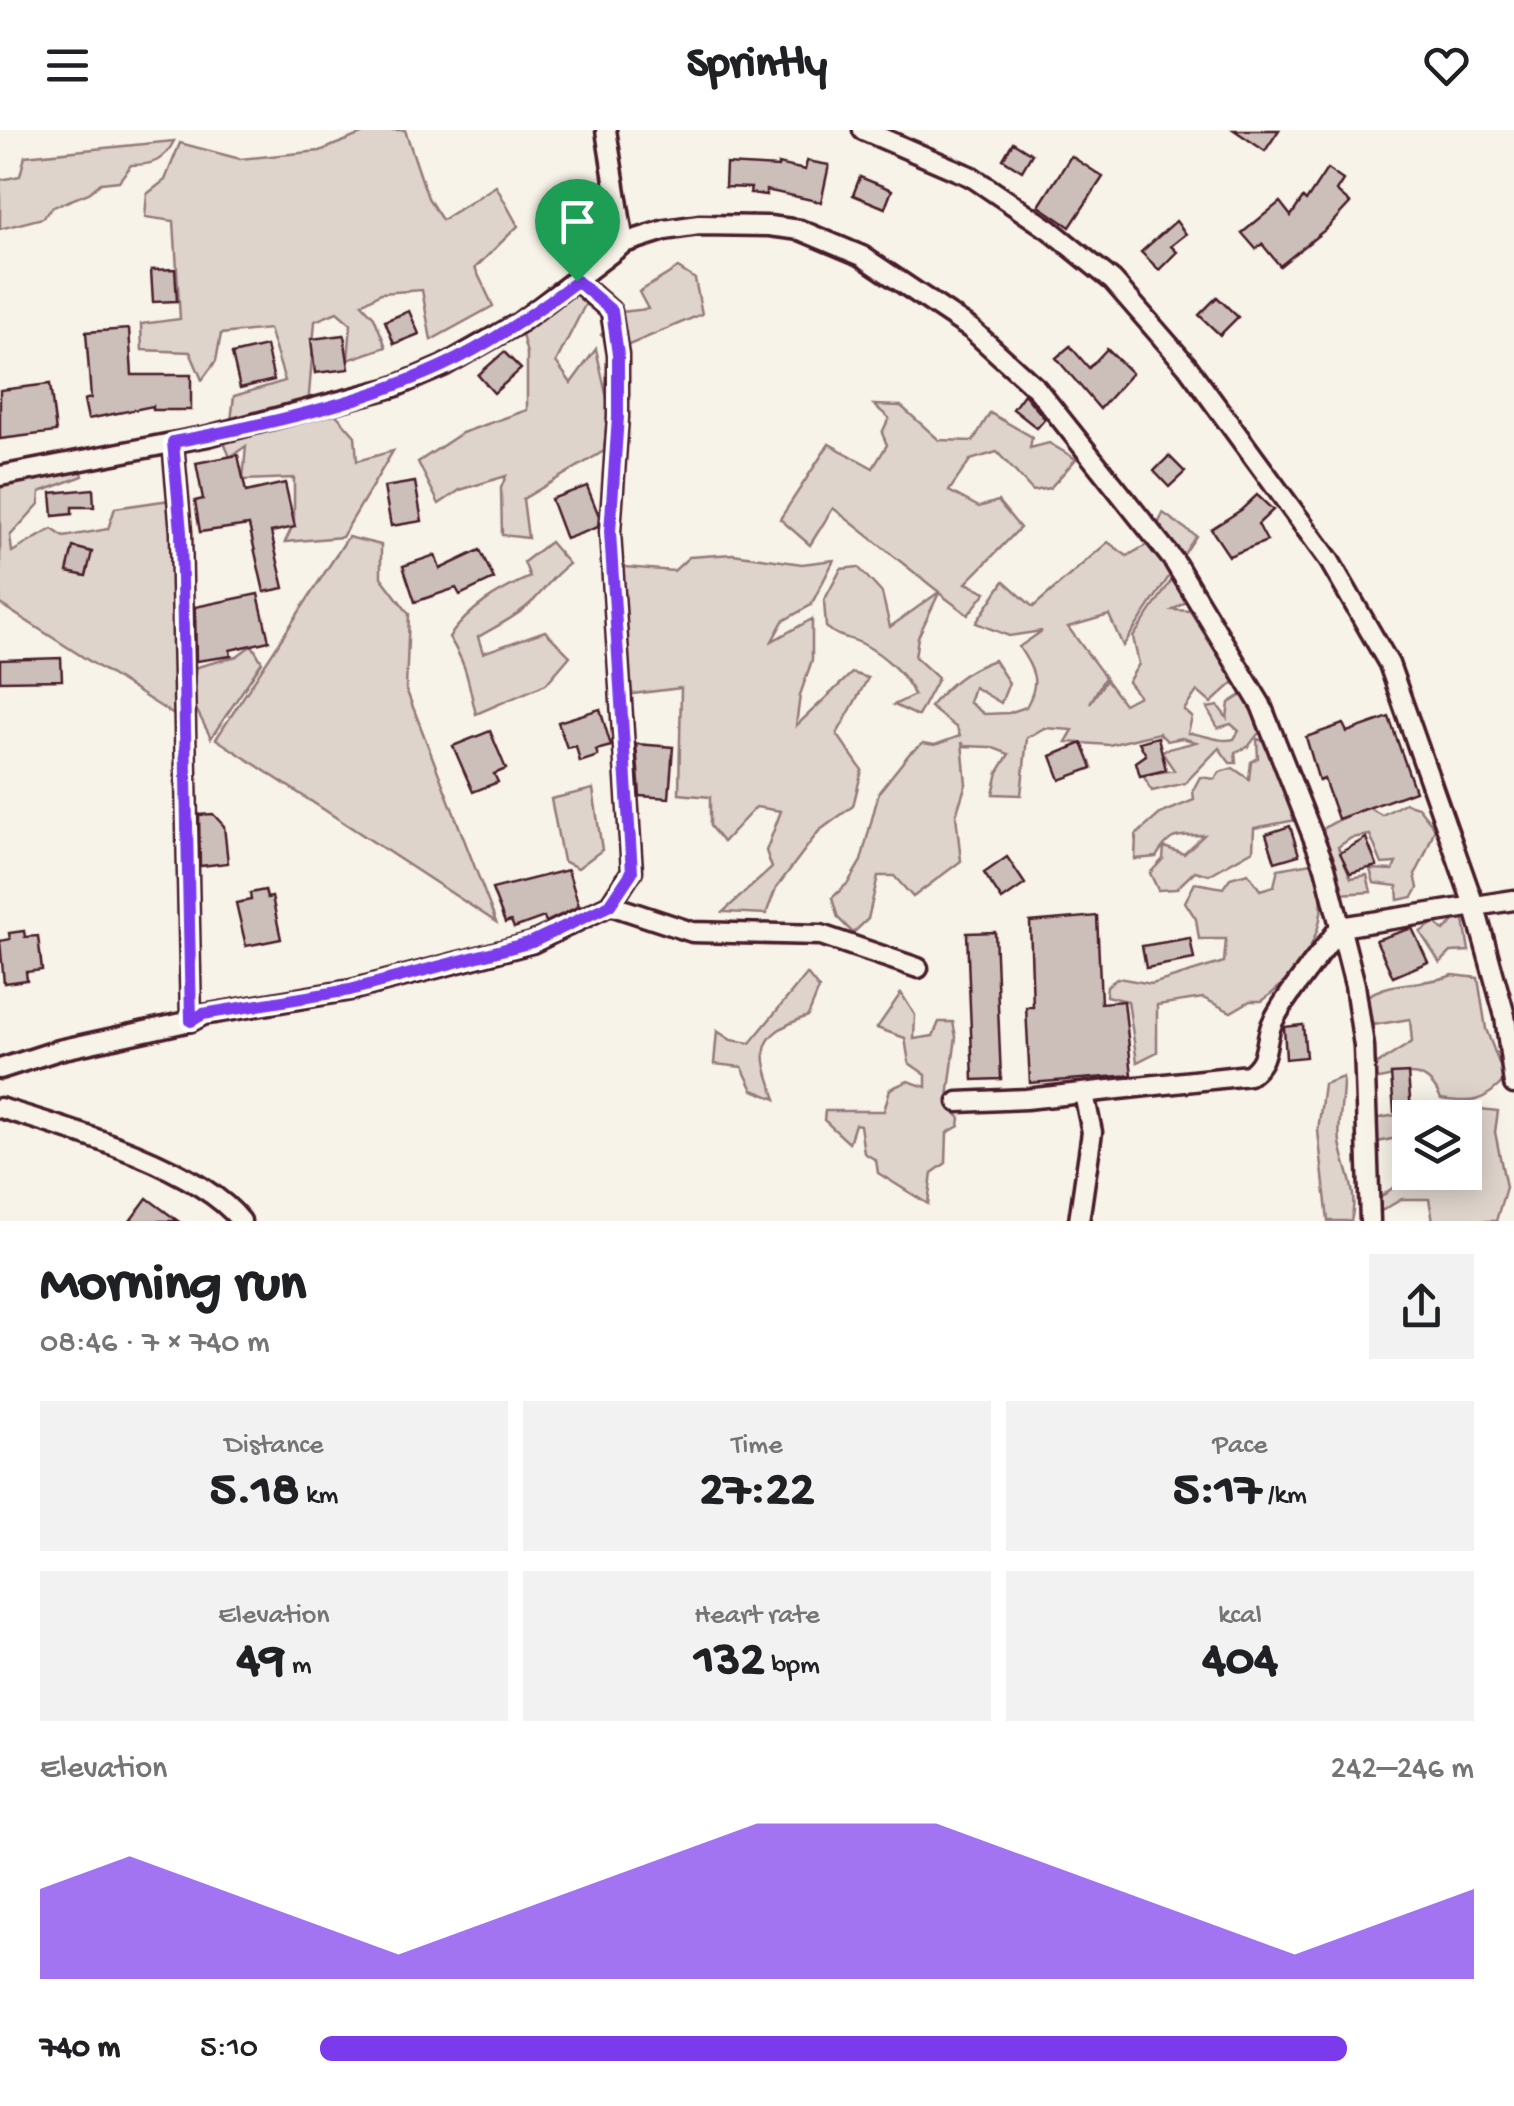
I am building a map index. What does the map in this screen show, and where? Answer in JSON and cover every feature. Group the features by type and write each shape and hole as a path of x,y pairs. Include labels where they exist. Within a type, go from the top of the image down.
{"street":[{"path":"606,130 624,243"},
{"path":"864,130 972,177 1050,230 1113,281 1187,366 1330,560 1389,664 1475,908 1505,1016 1514,1084"},
{"path":"0,476 299,414 394,386 484,344 577,281 624,243 665,230 700,225 800,230 862,256 1008,359 1037,389 1153,533 1261,705 1325,867 1340,927 1364,1046 1370,1221"},
{"path":"0,1069 60,1050 191,1021 203,1014 350,990 443,968 532,942 610,905 632,872 610,532 618,355 612,311 577,281"},
{"path":"173,442 181,532 191,1021"},
{"path":"958,1102 1084,1094 1249,1075 1268,1052 1272,1026 1340,927 1514,900"},
{"path":"610,905 692,932 821,935 918,968"},
{"path":"1079,1221 1092,1132 1084,1094"},
{"path":"0,1108 114,1144 186,1180 241,1221"}],"shaded area":[{"path":"371,130 405,130 428,198 442,220 496,186 518,226 475,268 493,306 431,340 422,290 381,293 362,304 374,317 386,347 348,360 351,324 337,312 315,321 308,407 331,409 355,436 357,461 393,451 342,537 285,542 294,523 294,478 243,480 246,446 230,457 223,440 230,430 234,396 285,381 269,329 221,334 216,361 202,380 190,352 142,350 141,324 180,319 174,221 145,217 147,194 165,180 180,143 240,159 320,151"},
{"path":"174,141 152,163 131,165 119,181 101,183 89,193 53,207 43,218 0,229 0,180 20,176 25,156"},
{"path":"678,268 695,279 702,314 617,350 601,335 621,312 648,309 639,292"},
{"path":"587,290 586,303 556,362 571,383 596,349 608,403 604,451 523,499 528,538 502,535 501,488 506,476 460,490 439,504 418,462 462,433 527,410 527,354 519,323"},
{"path":"874,405 901,406 939,440 973,441 990,413 1032,437 1030,448 1049,443 1076,459 1050,488 1033,491 997,452 970,460 949,491 979,507 998,501 1020,528 966,583 986,592 968,615 939,593 918,637 915,657 938,678 918,716 894,705 914,695 893,666 870,648 826,627 824,601 841,569 858,567 882,593 890,627 939,592 833,508 810,545 780,519 829,444 873,468 887,445 882,433 889,418"},
{"path":"77,456 83,476 40,492 39,504 10,536 12,552 52,529 64,537 108,529 115,508 170,500 177,717 0,604 0,475"},
{"path":"1163,513 1196,536 1123,646 1109,615 1068,627 1105,677 1090,703 1106,680 1124,704 1139,696 1128,682 1139,664 1133,637 1173,578 1187,601 1173,610 1190,611 1217,653 1237,674 1234,682 1211,703 1197,691 1184,710 1192,717 1188,733 1234,739 1239,731 1231,724 1218,728 1207,708 1218,706 1227,718 1229,703 1251,689 1263,695 1254,717 1262,729 1248,747 1235,752 1236,763 1230,763 1219,748 1185,783 1152,791 1143,775 1174,770 1161,751 1196,742 1182,738 1167,741 1159,733 1109,745 1066,742 1073,730 1044,728 1027,738 1021,795 993,794 998,772 1009,754 991,747 964,746 962,742 966,784 956,815 961,861 913,897 894,876 878,876 868,919 853,933 838,918 832,898 848,883 861,861 879,792 923,743 935,745 960,736 957,728 930,707 958,679 994,660 1009,683 1001,703 974,687 969,702 984,714 1009,713 1026,707 1031,698 1034,676 1019,647 1042,631 1009,636 976,623 1004,581 1033,607 1108,542 1127,556 1150,543"},
{"path":"348,537 381,545 381,577 409,614 406,689 496,922 216,739"},
{"path":"550,542 569,564 528,606 478,637 483,653 545,631 570,656 546,684 476,714 464,667 449,637 485,601 530,577 524,562"},
{"path":"733,554 802,564 834,560 811,605 783,621 772,641 812,619 812,660 800,695 796,726 852,673 868,678 837,734 862,770 853,806 819,831 776,888 766,914 723,912 772,868 766,851 781,811 756,807 723,842 710,826 710,797 679,794 681,688 632,694 613,566 674,571 689,557"},
{"path":"252,645 262,662 211,738 192,701 190,669 237,656"},
{"path":"1257,739 1265,741 1296,820 1254,828 1253,850 1209,875 1195,871 1176,889 1158,890 1150,873 1163,859 1164,847 1184,854 1204,835 1176,837 1166,843 1156,857 1135,859 1136,835 1160,814 1194,800 1193,790 1200,777 1215,779 1220,772 1233,768 1249,779 1251,762 1258,758"},
{"path":"593,789 602,850 578,868 563,861 551,799"},
{"path":"1405,803 1418,807 1435,828 1415,874 1418,888 1413,897 1398,900 1397,886 1374,883 1370,869 1393,870 1396,863 1382,864 1370,835 1351,838 1338,847 1351,878 1367,875 1371,892 1338,894 1306,845 1343,818 1369,808 1382,815"},
{"path":"1312,863 1322,903 1319,922 1313,941 1292,974 1262,1001 1250,1001 1231,1012 1203,998 1157,1005 1157,1052 1137,1062 1128,1001 1106,996 1107,986 1118,978 1152,984 1224,962 1226,939 1199,939 1196,919 1185,902 1195,883 1223,888 1230,878 1248,873 1260,890 1274,886 1278,869"},
{"path":"1461,901 1469,951 1451,952 1440,963 1420,932 1435,922 1444,931 1455,920"},
{"path":"807,974 819,989 808,1016 779,1030 766,1046 766,1068 776,1099 753,1090 742,1067 714,1064 717,1031 731,1040 750,1043"},
{"path":"1453,975 1478,978 1486,1029 1505,1079 1484,1097 1441,1099 1429,1080 1414,1074 1374,1080 1371,1068 1412,1042 1410,1019 1373,1025 1363,999 1396,985"},
{"path":"901,993 915,1015 914,1039 933,1036 939,1022 953,1022 956,1037 947,1105 960,1118 959,1126 947,1133 946,1163 932,1173 928,1204 878,1173 876,1160 864,1153 860,1125 855,1124 849,1143 824,1120 825,1111 884,1111 890,1089 908,1081 926,1087 926,1075 909,1063 905,1038 877,1028"},
{"path":"1343,1077 1339,1135 1353,1210 1351,1221 1328,1221 1318,1131 1324,1084"},
{"path":"1482,1109 1498,1111 1495,1132 1506,1187 1496,1221 1433,1221 1429,1199 1402,1199 1383,1210 1371,1210 1389,1190 1482,1190"},
{"path":"1392,1116 1392,1139 1378,1142 1367,1120"}],"building":[{"path":"1234,130 1279,130 1265,151"},
{"path":"1013,142 1032,154 1022,171 1003,159"},
{"path":"1071,156 1103,177 1070,227 1039,206"},
{"path":"807,161 829,165 821,202 766,190 766,195 750,193 751,188 725,187 726,164 778,164 805,170"},
{"path":"1327,169 1343,180 1336,191 1350,203 1326,229 1280,266 1262,244 1256,249 1242,233 1280,202 1291,216"},
{"path":"860,177 892,190 885,208 853,195"},
{"path":"1176,221 1186,234 1171,246 1177,252 1159,270 1141,252"},
{"path":"175,269 177,301 153,302 151,270"},
{"path":"1217,297 1238,317 1220,335 1199,315"},
{"path":"409,311 419,334 394,344 385,321"},
{"path":"129,329 132,375 191,375 191,410 153,410 153,406 88,419 84,400 91,398 86,332"},
{"path":"344,335 349,369 315,373 311,339"},
{"path":"266,346 274,380 240,388 232,354"},
{"path":"1070,346 1089,368 1107,349 1132,373 1100,409 1056,358"},
{"path":"504,352 521,369 494,393 478,375"},
{"path":"50,384 56,432 0,439 0,390"},
{"path":"1024,394 1045,419 1037,428 1013,409"},
{"path":"238,455 246,492 285,483 295,527 271,532 284,588 264,592 249,525 200,532 195,501 203,499 196,463"},
{"path":"1169,456 1185,472 1169,487 1154,471"},
{"path":"415,482 422,521 391,526 384,487"},
{"path":"587,486 599,516 598,527 566,539 551,499"},
{"path":"93,489 94,507 72,507 72,514 53,516 51,493"},
{"path":"1257,495 1273,510 1258,524 1267,541 1229,556 1211,529"},
{"path":"73,547 92,552 86,576 67,572"},
{"path":"480,550 494,579 460,595 456,588 415,602 403,566 435,555 440,569"},
{"path":"258,594 269,641 230,650 231,656 196,661 195,607"},
{"path":"61,658 62,680 0,681 0,660"},
{"path":"600,709 611,746 596,750 598,756 580,762 576,746 567,748 558,722"},
{"path":"1389,717 1415,791 1338,819 1324,779 1319,781 1306,737 1343,724 1347,732"},
{"path":"490,731 506,769 494,774 498,782 473,792 453,746"},
{"path":"1158,737 1166,770 1140,776 1136,762 1146,755 1139,742"},
{"path":"1082,743 1092,768 1060,780 1051,756"},
{"path":"636,744 673,747 669,798 640,796"},
{"path":"213,814 224,826 228,863 200,866 199,815"},
{"path":"1290,826 1299,855 1275,862 1266,834"},
{"path":"1366,838 1377,866 1350,873 1340,853"},
{"path":"1007,857 1025,884 1002,900 984,873"},
{"path":"568,870 579,906 546,922 544,917 514,928 511,921 505,923 492,889"},
{"path":"265,890 267,898 272,897 281,939 246,946 236,903 251,900 250,893"},
{"path":"1097,916 1101,1003 1124,1001 1132,1075 1030,1083 1026,1007 1033,1007 1030,922"},
{"path":"1412,928 1428,962 1393,977 1376,940"},
{"path":"24,931 25,937 38,936 42,970 26,972 27,980 4,983 0,941 10,939 9,933"},
{"path":"995,932 1001,1079 973,1080 967,933"},
{"path":"1190,938 1194,959 1146,968 1142,946"},
{"path":"1303,1025 1306,1057 1286,1059 1284,1027"},
{"path":"1408,1073 1410,1100 1393,1100 1391,1074"},
{"path":"147,1198 178,1221 130,1221"}],"route":[{"path":"577,281 612,311 618,355 610,532 632,872 610,905 532,942 350,990 203,1014 191,1021 181,532 173,442 299,414 394,386 484,344 577,281"}]}
